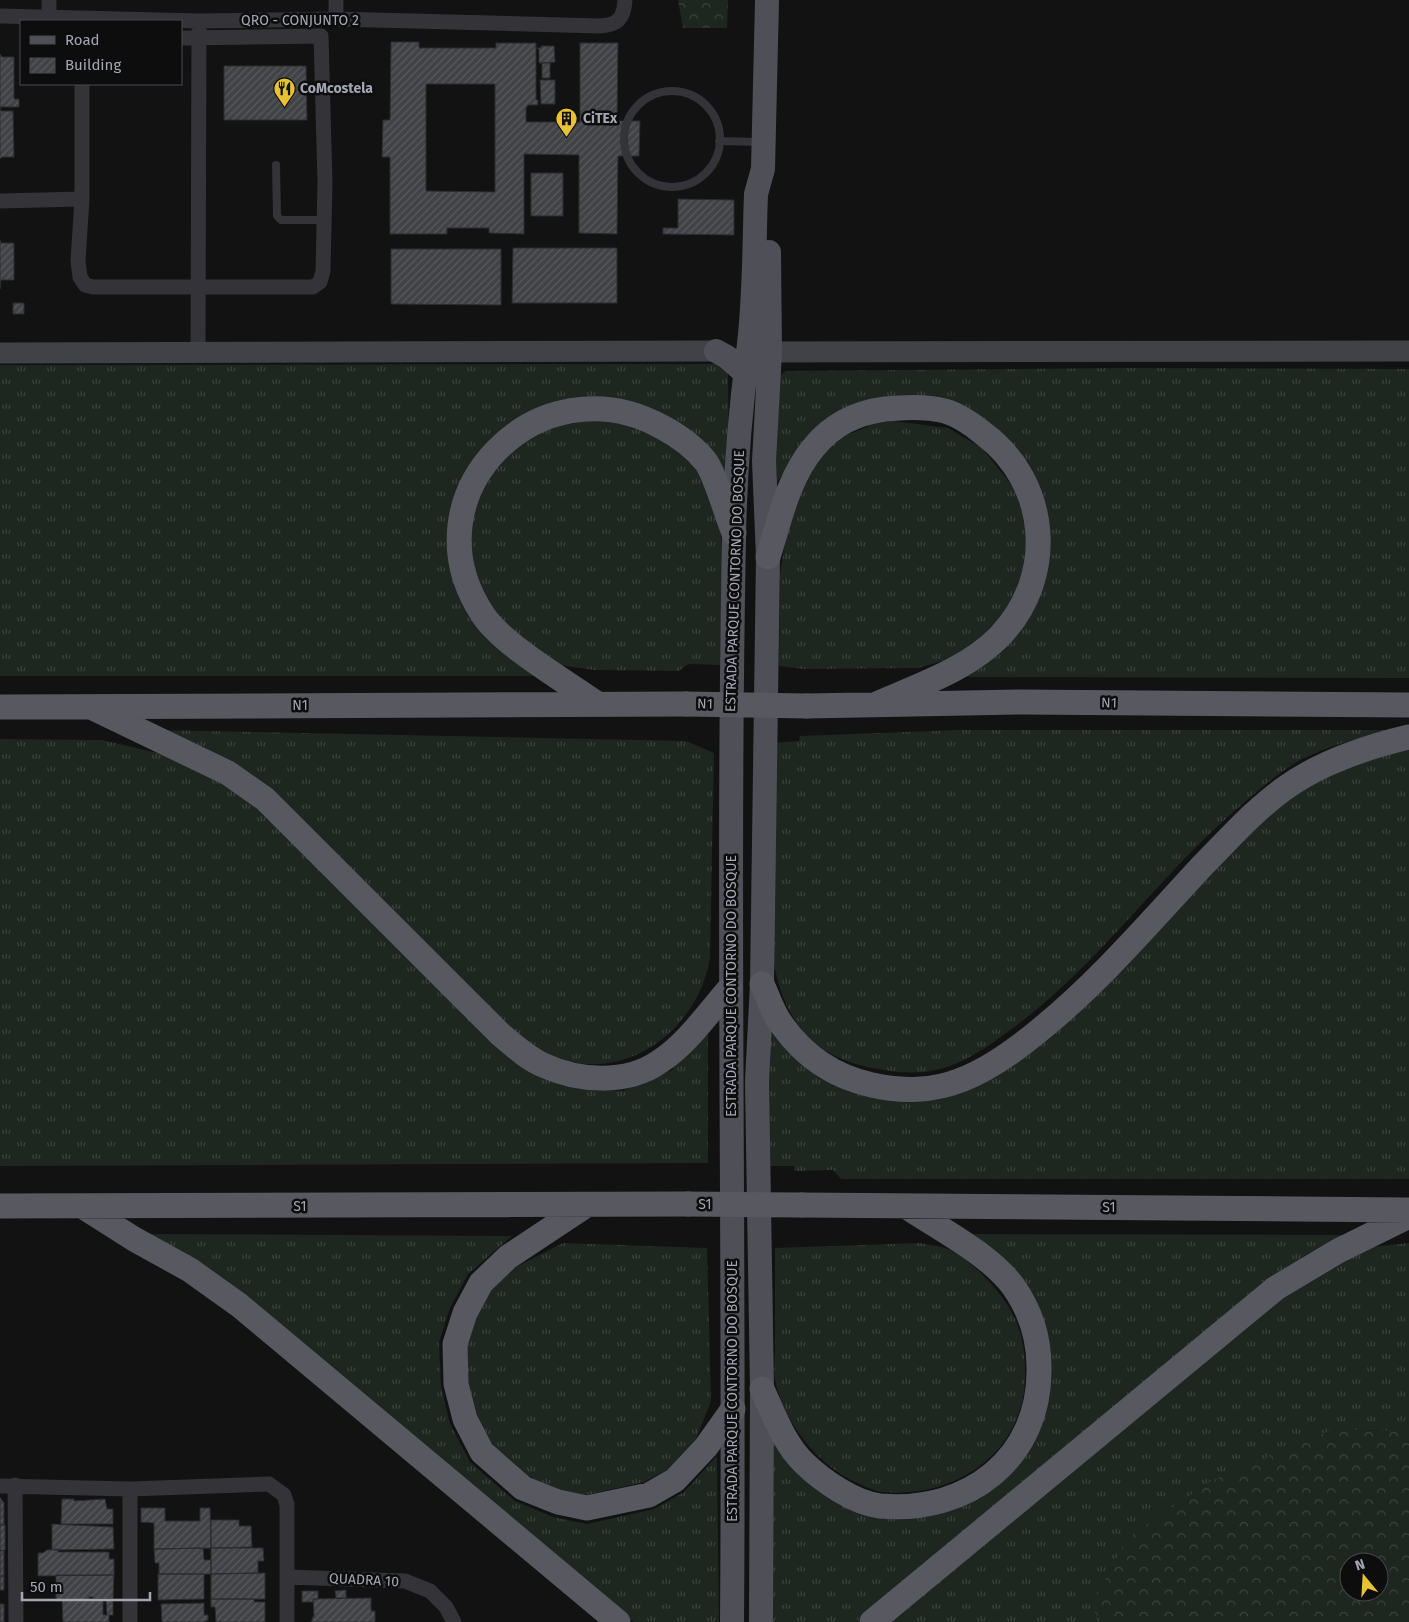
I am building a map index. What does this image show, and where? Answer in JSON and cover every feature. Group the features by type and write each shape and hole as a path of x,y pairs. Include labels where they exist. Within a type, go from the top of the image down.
{"highway":[{"path":"768,557 789,490 799,468 814,446 844,420 867,412 894,408 922,407 946,411 973,425 1008,454 1033,498 1038,522 1039,546 1034,573 1025,602 1000,636 967,662 879,703"},
{"path":"596,703 498,633 484,616 467,584 459,548 459,530 463,505 473,478 490,456 523,428 560,413 580,409 602,408 626,413 651,421 676,435 706,462 734,533"},
{"name":"N1","path":"0,707 596,703 808,706 879,703 1022,702 1409,704"},
{"path":"91,707 228,772 265,799 500,1034 541,1065 588,1078 614,1077 639,1073 659,1063 676,1048 730,988"},
{"path":"762,984 781,1024 815,1060 834,1072 859,1082 883,1088 911,1090 961,1080 1000,1060 1068,1007 1241,825 1288,786 1325,765 1358,751 1409,736"},
{"name":"S1","path":"0,1206 585,1206 688,1204 1409,1210"},
{"path":"82,1206 134,1239 190,1270 239,1305 618,1622"},
{"path":"585,1206 508,1257 481,1284 464,1313 455,1344 456,1384 465,1419 482,1452 523,1488 558,1502 587,1508 649,1495 675,1480 706,1447 733,1408"},
{"path":"762,1389 782,1435 804,1463 838,1491 878,1506 926,1505 962,1494 995,1472 1019,1447 1033,1417 1040,1385 1039,1345 1027,1311 1012,1285 988,1261 907,1206"},
{"path":"872,1622 1276,1288 1338,1251 1409,1216"}],"main road":[{"path":"757,356 754,268 756,194 763,169 767,0"},
{"path":"757,356 770,202 769,180 763,169"},
{"path":"0,353 716,352 728,357 1409,351"},
{"name":"ESTRADA PARQUE CONTORNO DO BOSQUE","path":"757,356 768,557 762,984 757,1081 762,1389 761,1622"},
{"name":"ESTRADA PARQUE CONTORNO DO BOSQUE","path":"732,1622 733,1408 730,988 734,533 757,356"}],"street":[{"path":"49,0 49,16"},
{"path":"336,0 336,20"},
{"name":"QRO - CONJUNTO 2","path":"182,20 336,20 612,26 620,21 625,0"},
{"name":"QRO - CONJUNTO 2","path":"0,16 169,20"},
{"path":"198,353 199,21"},
{"path":"82,85 82,200 78,261 80,277 86,285 93,288 312,287 320,282 323,271 321,36 182,38"},
{"path":"0,201 82,200"},
{"path":"0,1486 130,1489 269,1484 277,1488 284,1495 287,1505 287,1622"},
{"path":"15,1485 16,1622"},
{"path":"130,1489 130,1622"},
{"name":"QUADRA 10","path":"287,1577 405,1581 430,1591 446,1607 454,1622"}],"lane":[{"path":"671,90 691,94 707,106 718,123 719,142 716,160 704,175 688,184 670,187 652,183 636,172 627,156 623,138 627,120 637,105 653,94 671,90"},
{"path":"719,142 764,142"},
{"path":"276,165 277,216 282,220 324,220"}],"green space":[{"path":"678,0 728,0 727,28 683,28"},
{"path":"717,364 728,371 729,495 634,404 603,398 559,404 462,480 454,499 448,547 455,588 473,623 487,639 536,676 0,676 0,365"},
{"path":"1125,368 1409,369 1409,678 960,677 1009,643 1039,500 953,409 817,427 775,485 779,376 786,371"},
{"path":"599,419 634,426 654,434 683,454 708,481 715,497 721,543 720,665 688,664 679,671 595,670 559,665 506,631 480,601 468,525 488,476 527,437 562,425"},
{"path":"893,421 948,428 982,448 1014,488 1026,522 1027,565 1014,604 964,655 918,668 803,669 779,666 780,575 789,515 804,473 837,439 877,423"},
{"path":"154,730 686,741 714,753 710,957 704,982 693,1005 678,1025 659,1042 638,1054 614,1062 589,1064 563,1060 543,1052 512,1033 241,769 199,746"},
{"path":"957,730 1392,730 1321,751 1293,764 1276,776 1186,857 1075,975 1013,1028 978,1052 950,1066 929,1071 892,1071 855,1064 828,1052 803,1031 786,1004 780,989 773,956 772,743 799,741 800,736"},
{"path":"0,739 102,740 183,759 242,791 527,1069 576,1088 623,1091 672,1070 708,1013 708,1163 0,1166"},
{"path":"1409,749 1409,1179 841,1179 833,1170 794,1171 794,1166 764,1166 771,1024 848,1083 971,1078 1255,817 1326,770"},
{"path":"146,1234 512,1236 468,1274 450,1308 439,1342 441,1386 450,1424 470,1462 515,1501 553,1517 587,1524 654,1509 684,1492 717,1456 719,1622 634,1622 515,1523"},
{"path":"967,1234 1348,1235 1312,1252 1284,1270 857,1622 768,1622 768,1431 852,1504 996,1479 1047,1352"},
{"path":"563,1243 707,1248 711,1401 696,1439 667,1470 644,1482 587,1495 561,1490 530,1477 492,1444 477,1414 468,1382 467,1346 476,1319 491,1291 516,1267"},
{"path":"920,1243 950,1250 959,1255 984,1276 1006,1302 1018,1325 1023,1348 1025,1372 1022,1400 1014,1425 1000,1447 982,1464 960,1478 936,1487 909,1492 882,1492 848,1479 820,1458 798,1432 781,1401 774,1370 775,1248"},
{"path":"1409,1243 1409,1431 1331,1430 1091,1606 1102,1622 887,1622 1282,1295 1371,1247"},
{"path":"1331,1430 1409,1431 1409,1622 1102,1622 1091,1607 1127,1538 1209,1482"}],"building":[{"name":"CiTEx","path":"391,42 419,42 419,48 496,48 496,43 536,43 536,100 538,100 538,105 528,105 526,108 526,122 580,122 580,43 618,43 617,121 640,121 639,156 618,156 617,234 579,233 579,155 524,154 524,234 489,233 489,228 447,228 447,234 390,234 390,157 382,157 383,120 390,120","holes":["426,84 495,84 495,192 426,191"]},
{"path":"541,46 554,46 555,62 539,63 539,50 537,48 541,48"},
{"path":"0,54 2,57 14,57 14,99 19,99 19,107 0,107"},
{"path":"542,63 550,63 550,78 542,78"},
{"path":"224,66 306,66 307,120 224,120"},
{"path":"540,80 555,80 555,104 541,104"},
{"path":"0,107 1,111 13,111 14,157 2,157 0,159"},
{"path":"531,173 563,173 563,216 531,216"},
{"path":"678,199 734,200 734,235 663,234 663,228 678,228"},
{"path":"0,240 1,243 14,243 14,280 1,280 0,289"},
{"path":"513,248 617,248 617,303 512,303"},
{"path":"391,249 501,249 501,305 391,304"},
{"path":"13,303 24,303 24,314 13,314"},
{"path":"0,1497 4,1503 4,1525 0,1525"},
{"path":"62,1499 74,1499 74,1501 105,1499 107,1509 113,1509 113,1524 61,1524"},
{"path":"141,1508 165,1508 165,1521 200,1521 200,1508 210,1508 211,1548 154,1549 154,1523 141,1522"},
{"path":"211,1520 239,1520 239,1526 251,1526 252,1547 211,1548"},
{"path":"52,1524 113,1527 114,1549 52,1550"},
{"path":"0,1525 5,1525 5,1550 0,1551"},
{"path":"203,1548 204,1560 211,1560 211,1574 159,1574 159,1563 155,1563 154,1549"},
{"path":"211,1548 263,1548 264,1561 258,1561 258,1573 211,1574"},
{"path":"58,1549 58,1552 109,1552 109,1559 114,1559 114,1575 38,1576 38,1553"},
{"path":"4,1550 4,1576 0,1576 0,1551"},
{"path":"265,1573 265,1599 211,1599 211,1574"},
{"path":"158,1574 204,1574 204,1599 158,1600"},
{"path":"56,1575 114,1575 113,1599 93,1599 93,1597 89,1597 89,1599 56,1601"},
{"path":"0,1576 4,1576 4,1590 0,1590"},
{"path":"346,1590 346,1598 336,1598 335,1591"},
{"path":"302,1591 318,1591 318,1599 313,1599 313,1602 302,1602"},
{"path":"371,1598 371,1611 375,1611 375,1622 311,1622 314,1615 313,1599"},
{"path":"103,1599 103,1615 107,1615 106,1599 113,1599 113,1615 109,1615 109,1622 63,1622 62,1600"},
{"path":"211,1599 254,1599 254,1602 265,1602 265,1622 216,1622 215,1607 211,1607"},
{"path":"204,1603 204,1615 208,1615 208,1620 204,1622 162,1622 161,1604"},
{"path":"0,1604 4,1604 4,1622 0,1622"}],"place":[{"name":"CoMcostela","path":"284,107"},
{"name":"CiTEx","path":"567,137"}]}
